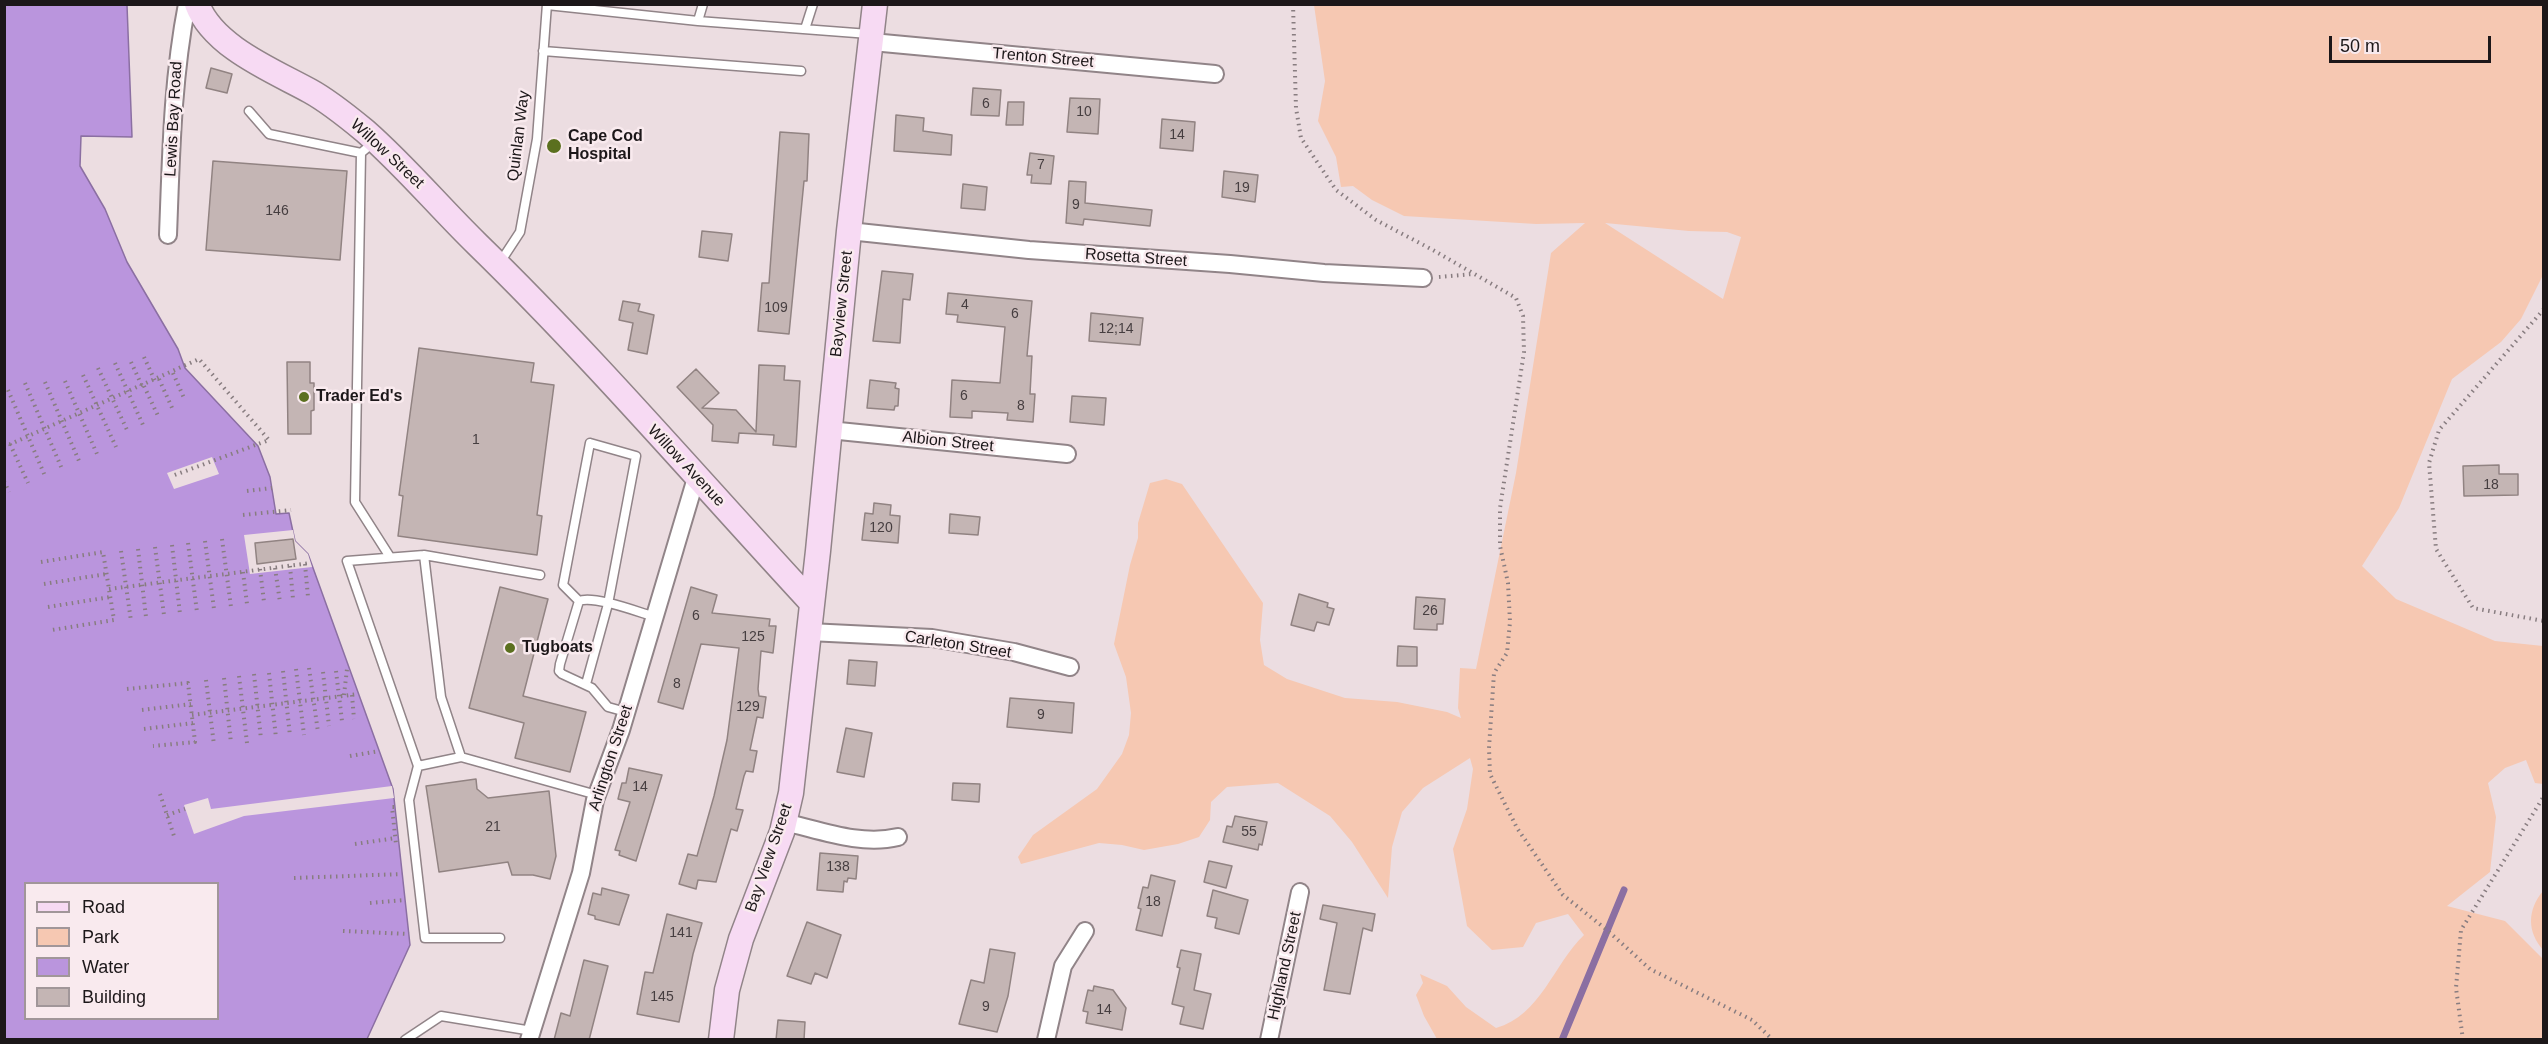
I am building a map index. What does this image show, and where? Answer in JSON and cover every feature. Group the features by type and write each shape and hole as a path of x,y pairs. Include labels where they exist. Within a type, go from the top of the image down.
{"street":[{"name":"Lewis Bay Road","path":"168,235 178,49 187,4"},
{"name":"Willow Street","path":"197,4 215,30 237,51 339,110 368,147 499,264 559,329"},
{"name":"Bayview Street","path":"812,603 849,231 875,4"},
{"name":"Trenton Street","path":"872,38 1215,74"},
{"name":"Rosetta Street","path":"849,231 1029,250 1324,273 1423,278"},
{"name":"Willow Avenue","path":"559,329 812,603"},
{"name":"Albion Street","path":"830,430 1067,454"},
{"name":"Arlington Street","path":"531,1035 581,873 597,795 626,712 696,478"},
{"name":"Bay View Street","path":"721,1040 727,990 741,939 784,822 791,793 812,603"},
{"name":"Carleton Street","path":"809,632 932,638 1014,652 1070,667"},
{"path":"784,822 868,840 883,841 898,837"},
{"name":"Highland Street","path":"1269,1040 1300,892"},
{"path":"1046,1040 1063,966 1085,931"}],"lane":[{"path":"698,21 703,4"},
{"path":"806,29 813,4"},
{"path":"547,5 698,21 806,29 872,38"},
{"name":"Quinlan Way","path":"499,264 520,232 537,139 547,5"},
{"path":"543,51 801,71"},
{"path":"249,111 269,134 368,147 356,502 390,557"},
{"path":"579,601 563,585 590,443 636,456 608,604 586,684"},
{"path":"424,555 441,697 460,757"},
{"path":"500,938 425,938 409,800 418,766 347,561 424,555 540,575"},
{"path":"626,712 608,707 592,688 559,671 579,601 585,598 655,617"},
{"path":"418,766 460,757 597,795"},
{"path":"405,1040 441,1016 531,1035"}],"path":[{"path":"1293,4 1296,108 1301,138 1336,190 1376,220 1516,298 1523,316 1524,352 1500,508 1500,546 1508,583 1510,621 1507,653 1494,673 1489,748 1490,774 1517,828 1563,895 1607,930 1650,969 1752,1020 1773,1040"},
{"path":"1423,278 1474,274"},
{"path":"2544,309 2439,430 2429,463 2436,549 2472,608 2544,621"},
{"path":"144,357 173,410"},
{"path":"4,447 200,359 269,440 172,476"},
{"path":"131,362 159,418"},
{"path":"115,363 143,425"},
{"path":"98,368 128,432"},
{"path":"173,373 184,398"},
{"path":"82,375 116,447"},
{"path":"65,381 97,454"},
{"path":"45,382 80,461"},
{"path":"25,383 62,469"},
{"path":"8,390 45,476"},
{"path":"10,444 28,483"},
{"path":"4,481 9,492"},
{"path":"247,490 272,488"},
{"path":"243,515 291,510"},
{"path":"222,539 231,608"},
{"path":"205,541 214,609"},
{"path":"188,543 197,612"},
{"path":"172,545 180,614"},
{"path":"155,547 164,615"},
{"path":"138,549 146,617"},
{"path":"121,551 131,621"},
{"path":"41,562 103,552 109,589 114,620 52,630"},
{"path":"109,589 311,563"},
{"path":"305,564 308,597"},
{"path":"290,566 293,599"},
{"path":"275,568 280,602"},
{"path":"260,569 264,602"},
{"path":"243,572 247,604"},
{"path":"44,584 106,574"},
{"path":"48,607 110,597"},
{"path":"309,668 318,732"},
{"path":"296,669 304,735"},
{"path":"342,721 342,696 347,669"},
{"path":"283,671 290,736"},
{"path":"336,671 342,696"},
{"path":"323,672 329,726"},
{"path":"268,673 276,738"},
{"path":"254,674 261,739"},
{"path":"239,676 247,742"},
{"path":"224,678 231,743"},
{"path":"206,680 214,745"},
{"path":"128,689 189,683 195,742 153,746"},
{"path":"192,714 358,694"},
{"path":"352,695 354,719"},
{"path":"142,710 191,704"},
{"path":"144,729 193,723"},
{"path":"350,756 379,751"},
{"path":"160,794 175,839"},
{"path":"2463,1040 2456,988 2461,930 2544,796"},
{"path":"355,844 396,841 392,807 394,807"},
{"path":"167,815 185,809"},
{"path":"294,878 402,874"},
{"path":"370,903 405,900"},
{"path":"343,931 409,934"}],"green space":[{"path":"1314,5 2543,5 2543,275 2521,319 2501,342 2452,379 2399,508 2362,566 2396,599 2495,641 2543,646 2543,784 2535,783 2526,760 2505,768 2488,783 2496,817 2490,872 2447,906 2505,921 2543,959 2543,1039 1437,1039 1424,1016 1416,995 1423,983 1420,974 1447,986 1466,1007 1496,1028 1511,1022 1535,1001 1584,935 1568,914 1536,923 1523,947 1492,950 1467,926 1453,849 1467,809 1473,769 1470,758 1423,788 1402,812 1392,847 1388,898 1352,842 1330,816 1278,783 1227,787 1211,802 1210,820 1199,837 1178,844 1144,850 1099,843 1021,864 1018,857 1033,835 1097,789 1122,754 1129,735 1131,713 1126,677 1114,644 1130,565 1138,538 1138,523 1150,483 1166,479 1182,484 1263,603 1260,640 1264,665 1287,679 1345,698 1397,702 1447,712 1461,718 1458,708 1460,668 1476,669 1516,473 1551,253 1585,223 1536,224 1404,216 1372,200 1353,186 1341,187 1336,157 1318,121 1325,81","holes":["1605,223 1727,232 1741,237 1723,299"]},
{"path":"2543,891 2543,950 2534,936 2531,921 2534,906"}],"water":[{"path":"5,5 127,5 132,137 81,136 80,166 105,209 127,262 178,349 185,368 258,446 270,477 276,514 289,513 295,541 308,554 393,789 410,945 367,1039 5,1040"}],"pier":[{"path":"212,457 219,474 174,489 167,473"},
{"path":"293,530 295,541 308,554 312,567 250,574 244,535"},
{"path":"392,786 394,798 244,816 194,834 184,805 208,798 211,809"}],"building":[{"path":"211,68 232,74 227,93 206,88"},
{"path":"973,88 1001,90 999,116 971,115"},
{"path":"1070,98 1100,99 1098,134 1067,132"},
{"path":"1008,102 1024,102 1023,125 1006,125"},
{"path":"896,115 924,118 923,131 952,135 951,155 894,151"},
{"path":"1162,119 1195,122 1193,151 1160,148"},
{"path":"780,132 809,134 807,181 804,181 789,334 758,331 762,283 769,283"},
{"path":"1030,153 1054,156 1051,184 1031,183 1032,175 1027,175"},
{"path":"213,161 347,171 340,260 206,250"},
{"path":"1224,171 1258,175 1255,202 1222,197"},
{"path":"1069,181 1086,182 1085,203 1152,210 1150,226 1084,219 1083,225 1066,223"},
{"path":"963,184 987,187 985,210 961,208"},
{"path":"702,231 732,234 728,261 699,257"},
{"path":"882,271 913,274 910,300 903,299 900,343 873,341"},
{"path":"948,293 1032,301 1027,356 1032,356 1030,394 1035,394 1033,422 1007,420 1008,413 972,411 972,418 950,417 952,380 1000,383 1005,327 957,322 958,315 946,314"},
{"path":"623,301 640,304 638,311 654,315 647,354 628,350 633,323 619,320"},
{"path":"1091,313 1143,318 1140,345 1089,341"},
{"path":"419,348 534,363 531,382 554,385 537,515 542,516 537,555 398,536 403,496 399,495"},
{"name":"Trader Ed's","path":"287,362 310,362 310,383 314,383 311,434 288,434"},
{"path":"759,365 785,366 784,380 800,381 796,447 773,445 774,435 739,433 738,443 712,441 713,425 677,387 696,369 719,393 702,408 736,410 756,432"},
{"path":"870,380 896,383 895,388 899,389 898,406 895,406 894,410 867,408"},
{"path":"1072,396 1106,398 1104,425 1070,422"},
{"path":"2499,465 2499,474 2518,474 2518,495 2464,496 2463,466"},
{"path":"874,503 891,505 890,515 900,516 898,543 862,540 865,513 873,514"},
{"path":"950,514 980,517 978,535 949,533"},
{"path":"293,539 296,559 257,564 255,543"},
{"name":"Tugboats","path":"500,587 548,599 523,696 586,712 570,772 515,758 524,723 469,708"},
{"path":"691,587 717,595 712,613 770,619 769,626 776,626 773,653 761,651 758,689 759,696 766,697 763,718 757,717 750,750 757,751 753,772 746,771 736,809 743,810 737,831 731,829 716,882 698,880 696,889 679,884 688,854 697,856 714,796 727,740 739,648 701,644 683,709 658,702"},
{"path":"1299,594 1328,603 1327,607 1334,609 1329,625 1317,622 1314,631 1291,625"},
{"path":"1416,597 1445,599 1443,624 1437,624 1437,630 1414,629"},
{"path":"1398,646 1417,647 1417,666 1397,666"},
{"path":"849,660 877,662 875,686 847,684"},
{"path":"1010,698 1074,703 1072,733 1007,727"},
{"path":"846,728 872,733 864,777 837,772"},
{"path":"629,768 662,775 636,861 619,855 620,851 615,850 630,802 618,799 622,783 626,783"},
{"path":"476,779 477,789 488,798 549,791 556,856 550,879 533,875 512,875 508,862 439,872 426,786"},
{"path":"953,783 980,784 979,802 952,800"},
{"path":"1235,816 1267,822 1262,845 1259,844 1258,850 1223,842 1227,826 1232,827"},
{"path":"820,853 858,856 856,879 848,878 847,882 844,881 843,892 817,890"},
{"path":"1209,861 1232,866 1226,888 1204,882"},
{"path":"1151,875 1175,881 1162,936 1136,930 1143,887 1148,888"},
{"path":"602,888 629,895 619,925 595,919 595,916 588,914 593,893 601,895"},
{"path":"1213,890 1248,900 1239,934 1215,928 1217,918 1207,916"},
{"path":"1323,905 1375,914 1372,931 1363,928 1350,994 1324,990 1337,923 1320,919"},
{"path":"667,914 702,923 679,1022 637,1014 645,972 653,973"},
{"path":"807,922 841,935 827,978 815,973 811,984 787,976"},
{"path":"990,949 1015,953 1008,996 997,1032 959,1024 971,980 984,983"},
{"path":"1181,950 1201,954 1194,990 1211,994 1203,1029 1180,1024 1184,1007 1172,1004 1180,968 1177,967"},
{"path":"584,960 608,966 589,1040 554,1040 561,1013 570,1016"},
{"path":"1094,986 1113,990 1126,1008 1122,1030 1086,1023 1088,1012 1083,1011 1088,990 1093,991"},
{"path":"778,1020 805,1022 804,1040 776,1040"}],"waterway":[{"path":"1562,1040 1624,890"}],"place":[{"name":"Cape Cod Hospital","path":"554,146"},
{"name":"Trader Ed's","path":"304,397"},
{"name":"Tugboats","path":"510,648"}]}
